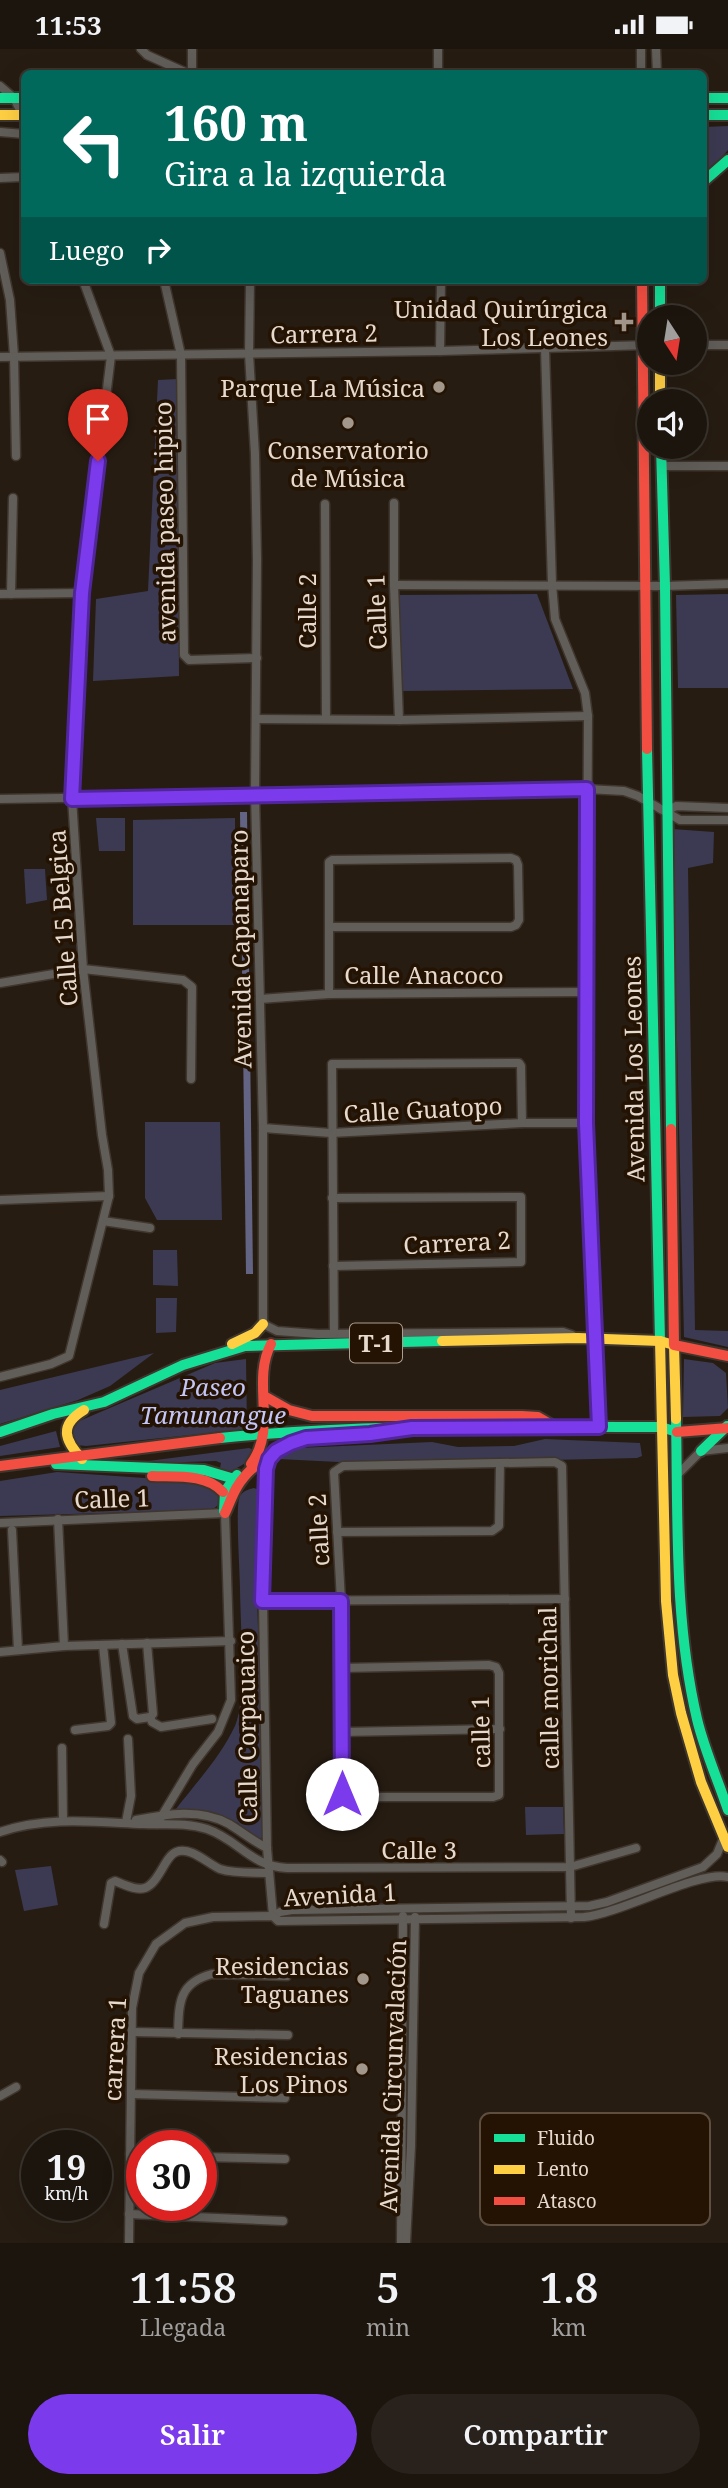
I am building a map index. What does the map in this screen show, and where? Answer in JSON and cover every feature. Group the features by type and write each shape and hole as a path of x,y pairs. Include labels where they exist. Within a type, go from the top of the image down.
{"main road":[{"path":"707,97 728,98"},
{"path":"0,98 19,98"},
{"path":"0,115 21,116"},
{"path":"707,115 728,115"},
{"path":"707,178 728,160"},
{"name":"Avenida Los Leones","path":"642,284 644,305"},
{"path":"660,284 660,305"},
{"name":"Avenida Los Leones","path":"646,375 645,585 666,1601 673,1675 701,1782 726,1842"},
{"name":"Avenida Los Leones","path":"661,459 680,1589 688,1672 697,1721 728,1810"},
{"path":"211,1355 255,1333 263,1324"},
{"name":"T-1","path":"0,1432 54,1414 104,1402 211,1355 245,1346 578,1338 660,1341 674,1345"},
{"path":"223,1492 231,1478 258,1458 263,1434 265,1352 271,1344"},
{"path":"674,1345 726,1358"},
{"path":"265,1397 289,1410 312,1416 538,1416 555,1427"},
{"path":"88,1466 69,1445 67,1426 77,1414 104,1402"},
{"path":"0,1466 263,1434 412,1428 555,1427 661,1427 677,1432 727,1427"},
{"path":"701,1451 727,1427"},
{"path":"225,1513 238,1485 276,1451 291,1443 306,1438 412,1428"},
{"path":"266,1495 266,1469 269,1459 276,1451"},
{"path":"18,1463 204,1470 231,1478"},
{"path":"103,1467 150,1476 202,1479 217,1484 223,1492 225,1513"}],"street":[{"path":"141,49 146,55 183,70"},
{"path":"190,70 192,49"},
{"path":"438,49 438,70"},
{"path":"641,49 642,70"},
{"path":"656,49 657,70"},
{"path":"0,86 19,98"},
{"path":"0,132 21,134"},
{"path":"0,178 21,177"},
{"path":"0,253 10,300 16,456"},
{"name":"Calle 15 Belgica","path":"0,1377 51,1364 69,1356 108,1196 108,1170 83,969 72,799 82,593 111,356 84,284"},
{"path":"165,284 181,355"},
{"name":"Avenida Capanaparo","path":"250,284 249,354 255,454 255,794 263,1128 263,1324"},
{"path":"440,351 441,284"},
{"name":"Carrera 2","path":"0,357 440,351 637,345"},
{"path":"707,345 728,345"},
{"path":"545,348 555,619 586,693 588,716 586,1123 599,1427"},
{"name":"avenida paseo hipico","path":"181,355 184,656 189,660 257,658"},
{"path":"661,465 728,466"},
{"path":"11,594 13,498"},
{"name":"Calle 1","path":"394,503 399,720"},
{"name":"Calle 2","path":"325,505 326,718"},
{"path":"394,585 728,584"},
{"path":"0,594 82,593"},
{"path":"256,719 399,720 588,716"},
{"path":"0,799 587,789 624,791 680,820 728,820"},
{"path":"667,811 676,806 728,808"},
{"path":"329,994 329,862 516,860 519,921 511,927 330,927"},
{"path":"0,983 83,969 183,979 192,987 191,1079"},
{"name":"Calle Anacoco","path":"260,999 329,994 588,992"},
{"path":"334,1333 332,1064 515,1062 521,1066 522,1123"},
{"name":"Calle Guatopo","path":"263,1128 331,1133 522,1123 586,1123"},
{"path":"0,1201 108,1196"},
{"name":"Carrera 2","path":"332,1198 521,1197 521,1262 333,1266"},
{"path":"103,1221 150,1228"},
{"path":"263,1324 277,1331 564,1332 578,1338"},
{"path":"677,1475 701,1451 728,1448"},
{"name":"calle morichal","path":"500,1463 555,1462 562,1466 564,1474 571,1918"},
{"path":"337,1532 492,1531 499,1526 500,1463"},
{"name":"calle 2","path":"343,1797 341,1601 334,1472 343,1466 500,1463"},
{"name":"Calle Corpauaico","path":"266,1495 262,1601 267,1848 273,1916"},
{"path":"157,1824 193,1764 218,1732 231,1700 225,1513"},
{"name":"Calle 1","path":"0,1523 225,1513"},
{"name":"calle 1","path":"58,1520 64,1646"},
{"path":"12,1530 18,1650"},
{"path":"262,1601 565,1599"},
{"path":"0,1652 64,1646 230,1641"},
{"path":"147,1643 152,1722 160,1727 212,1719"},
{"path":"122,1644 133,1716 137,1719 150,1717"},
{"path":"75,1730 108,1726 111,1723 103,1645"},
{"name":"calle 1","path":"342,1668 496,1667 499,1673 500,1729 499,1795 343,1797"},
{"path":"342,1732 500,1729"},
{"path":"126,1822 131,1796 128,1739"},
{"path":"62,1748 63,1820"},
{"path":"126,1822 163,1815 191,1814 220,1820 267,1848"},
{"path":"0,1832 63,1820 186,1825 209,1830 226,1838 269,1870"},
{"name":"Avenida 1","path":"726,1842 703,1867 607,1902 571,1907 292,1910 273,1916 278,1921 571,1918 610,1912 708,1877 728,1877"},
{"name":"Calle 3","path":"104,1924 111,1883 115,1881 135,1889 149,1887 176,1852 184,1851 195,1855 228,1871 570,1867 636,1848"},
{"name":"Avenida Circunvalación","path":"404,2243 411,2146 416,1909"},
{"name":"Avenida Circunvalación","path":"403,1910 404,2243"},
{"name":"carrera 1","path":"130,2130 132,2008 139,1973 156,1944 185,1923 213,1917 273,1916"},
{"path":"178,2034 182,1995 191,1984 202,1977 212,1974 287,1976"},
{"path":"133,2032 288,2035"},
{"path":"0,2096 16,2087"},
{"path":"131,2094 285,2098"},
{"path":"217,2157 285,2159"},
{"path":"217,2218 283,2221"},
{"name":"carrera 1","path":"129,2221 129,2243"}],"green space":[{"path":"728,126 728,150 707,173 707,127"},
{"path":"178,379 179,676 93,681 96,599 148,591 158,380"},
{"path":"537,594 573,689 402,691 399,595"},
{"path":"728,594 728,688 678,688 676,595"},
{"path":"96,818 125,818 125,851 99,851"},
{"path":"235,818 235,925 133,925 133,820"},
{"path":"672,829 714,832 713,863 688,868 695,1330 728,1331 728,1347 684,1337"},
{"path":"24,869 45,869 47,900 26,904"},
{"path":"145,1122 220,1122 222,1220 157,1220 145,1198"},
{"path":"153,1250 177,1250 178,1286 153,1285"},
{"path":"156,1298 177,1298 176,1332 156,1333"},
{"path":"154,1353 110,1386 78,1400 0,1424 0,1390"},
{"name":"Paseo Tamunangue","path":"246,1359 247,1429 86,1446 77,1445 70,1431 77,1422 215,1363"},
{"path":"684,1359 713,1363 726,1373 728,1408 720,1416 683,1417"},
{"path":"56,1431 60,1447 0,1456 0,1446"},
{"path":"545,1439 640,1443 642,1456 380,1464 278,1459 298,1448 432,1442 458,1447 514,1446"},
{"path":"249,1448 257,1451 254,1458 230,1472 220,1468 221,1463 216,1461 125,1464"},
{"path":"57,1472 203,1482 220,1494 218,1505 212,1510 0,1516 0,1481"},
{"path":"254,1488 259,1490 257,1597 265,1838 251,1839 238,1823 220,1816 176,1809 223,1748 239,1714 242,1659 238,1511 240,1496"},
{"path":"525,1807 563,1807 564,1834 526,1835"},
{"path":"51,1866 58,1905 24,1911 15,1870"}],"shaded area":[{"path":"240,812 247,812 253,1274 246,1274"}],"traffic: fast":[{"path":"0,98 21,98"},
{"path":"707,98 728,98"},
{"path":"707,115 728,115"},
{"path":"707,178 728,160"},
{"path":"660,284 660,305"},
{"path":"661,459 671,1129"},
{"path":"647,749 660,1341"},
{"path":"0,1432 53,1414 104,1402 183,1365 245,1346 442,1341"},
{"path":"676,1419 679,1570 684,1645 700,1730 728,1810"},
{"path":"701,1451 727,1426"},
{"path":"220,1438 330,1430 440,1427 661,1427 677,1432"},
{"path":"56,1464 204,1470 231,1478"},
{"path":"224,1511 225,1491 237,1475"}],"traffic: slow":[{"path":"0,115 21,115"},
{"path":"660,375 660,389"},
{"path":"232,1344 255,1333 263,1324"},
{"path":"442,1341 578,1338 660,1341 674,1345 676,1419"},
{"path":"660,1341 666,1601 673,1675 701,1782 728,1847"},
{"path":"82,1459 71,1445 67,1433 71,1421 84,1410"},
{"path":"266,1495 266,1469 273,1455"}],"traffic: jam":[{"path":"642,284 647,749"},
{"path":"671,1129 674,1345 728,1356"},
{"path":"251,1464 263,1435 263,1374 271,1344"},
{"path":"266,1397 289,1410 312,1416 522,1416 538,1417 555,1427"},
{"path":"677,1432 728,1428"},
{"path":"0,1466 220,1438"},
{"path":"225,1513 243,1478 260,1462 280,1449 311,1438"},
{"path":"152,1476 199,1479 223,1492"}],"place":[{"name":"Unidad Quirúrgica Los Leones","path":"624,322"},
{"name":"Parque La Música","path":"439,387"},
{"name":"Conservatorio de Música","path":"348,423"},
{"name":"Residencias Taguanes","path":"363,1979"},
{"name":"Residencias Los Pinos","path":"362,2069"}],"route":[{"path":"98,461 82,593 72,799 587,789 586,1123 599,1427 412,1428 306,1438 284,1446 269,1459 266,1469 262,1601 341,1601 342,1794"}]}
